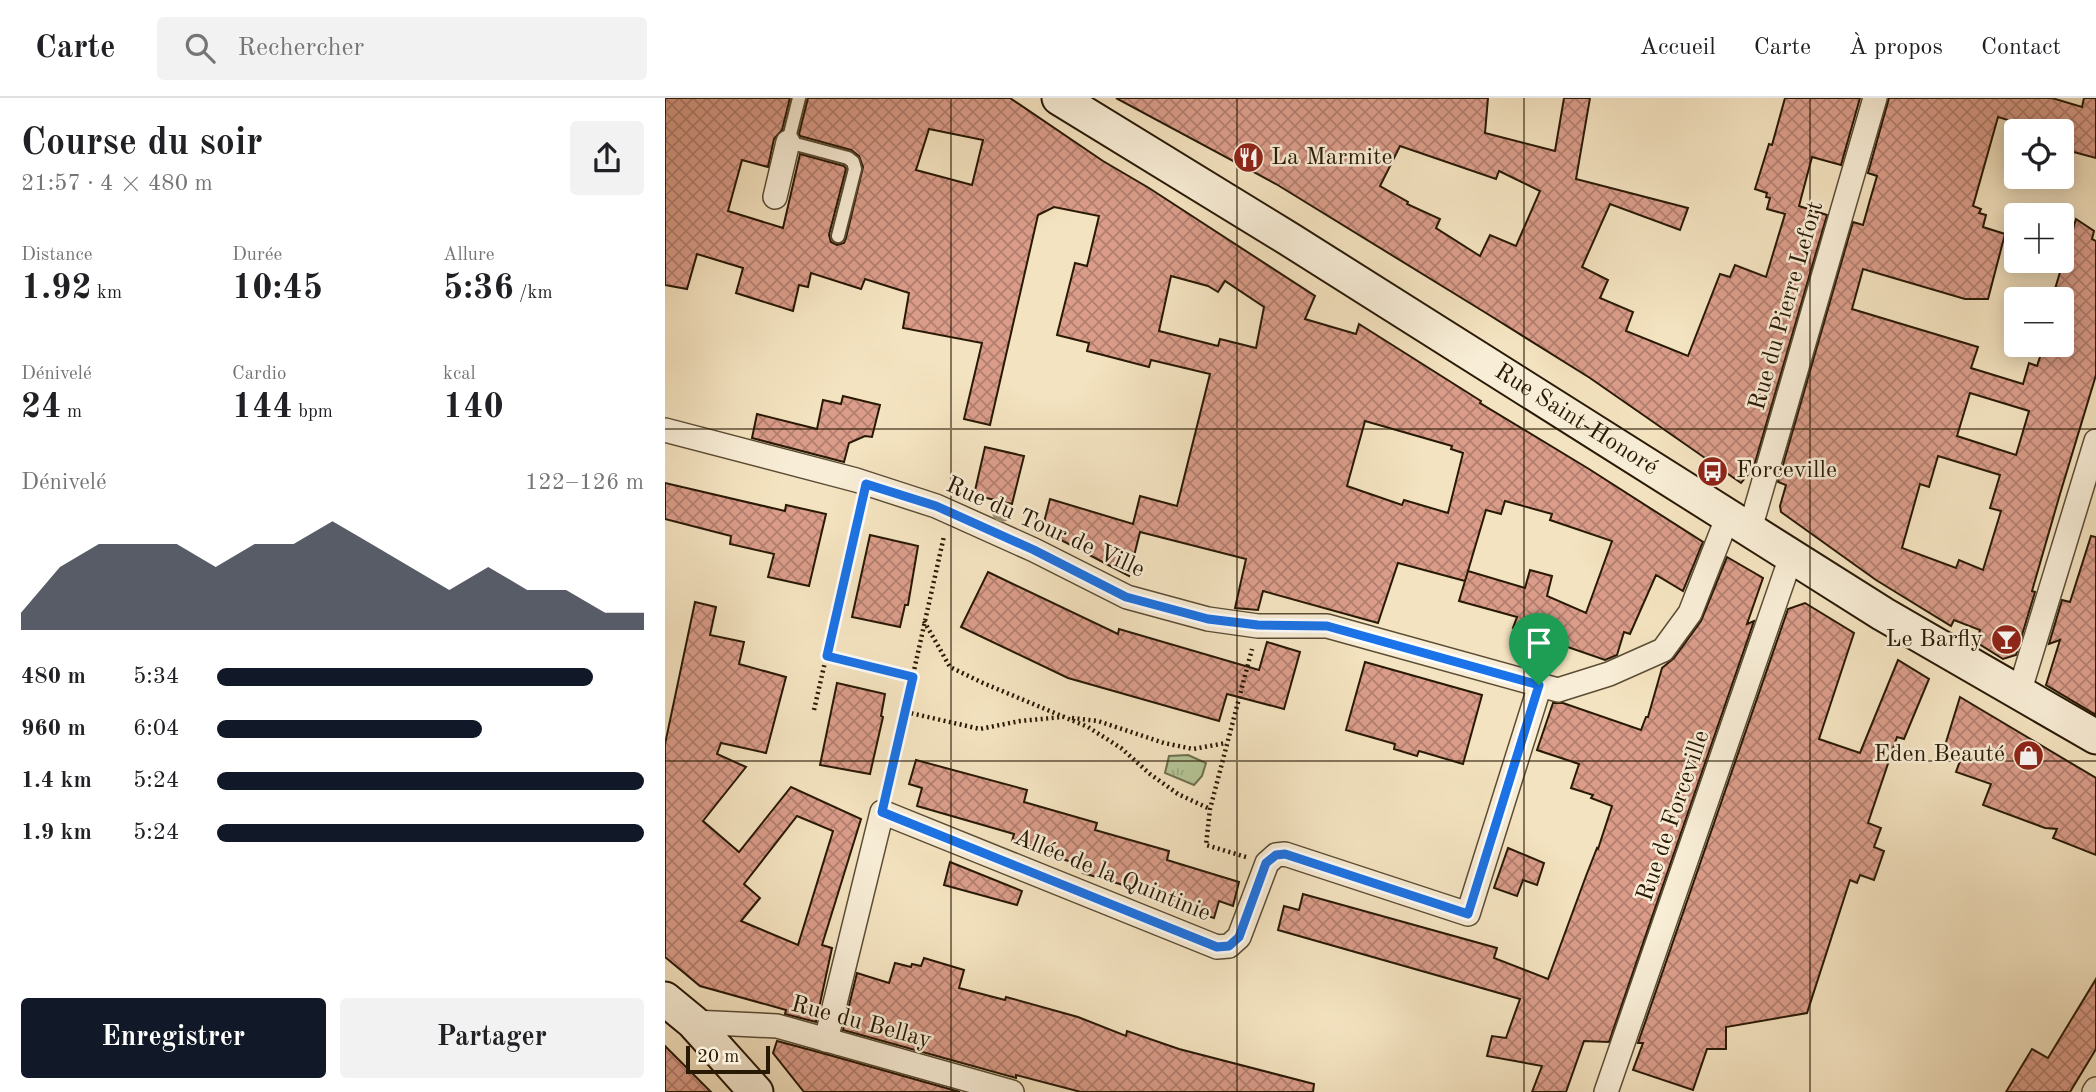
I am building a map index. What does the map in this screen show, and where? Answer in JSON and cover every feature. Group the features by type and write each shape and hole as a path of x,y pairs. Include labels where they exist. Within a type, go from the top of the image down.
{"street":[{"name":"Rue Saint-Honoré","path":"1059,98 1289,239 1883,614 2096,737"},
{"name":"Rue du Pierre Lefort","path":"1739,522 1875,98"},
{"path":"775,197 789,142"},
{"name":"Rue du Tour de Ville","path":"665,430 866,484 936,506 1034,550 1126,597 1208,619 1258,625 1327,626 1558,690 1609,674 1663,650 1690,613 1739,522"},
{"path":"2019,693 2096,441"},
{"name":"Rue de Forceville","path":"1606,1092 1791,557"},
{"path":"1266,863 1276,855 1285,854 1468,914 1539,685"},
{"path":"826,1040 882,812"},
{"name":"Allée de la Quintinie","path":"882,812 1217,947 1229,946 1239,937 1266,863"},
{"path":"665,999 693,1022 757,1092"},
{"name":"Rue du Bellay","path":"693,1022 776,1026 1012,1092"}],"lane":[{"path":"799,98 789,142 848,158 855,169 838,236"}],"path":[{"path":"814,710 866,484"},
{"path":"882,812 944,537 936,506"},
{"path":"924,621 950,667 1088,727 1121,748 1178,794 1210,809"},
{"path":"1252,651 1210,809 1206,845 1266,863"},
{"path":"827,656 913,677"},
{"path":"906,712 980,729 1064,717 1098,721 1164,743 1193,749 1226,743"}],"green space":[{"path":"1188,755 1206,763 1202,776 1194,785 1165,773 1169,756"}],"building":[{"path":"665,98 790,98 782,130 774,139 768,167 742,160 728,211 783,228 800,154 844,166 846,169 829,235 831,242 837,245 844,243 846,238 863,167 859,156 851,150 800,136 808,98 1010,98 1103,161 1315,296 1305,319 1356,334 1359,324 1703,542 1683,591 1656,575 1630,634 1624,632 1617,655 1605,660 1513,628 1517,617 1459,601 1465,581 1398,563 1378,623 1263,591 1258,610 1235,608 1246,559 1140,532 1129,576 1042,530 1050,499 1133,524 1140,496 1177,506 1210,374 1151,360 1149,367 1087,351 1089,343 1057,335 1075,263 1087,266 1099,216 1054,207 1038,215 990,425 964,419 982,343 903,328 909,293 865,279 861,289 811,273 808,287 799,285 793,311 736,293 743,268 697,254 687,289 665,285","holes":["929,129 983,140 972,185 916,170","1171,276 1208,286 1218,292 1225,281 1264,307 1256,348 1220,339 1218,346 1159,331","1365,421 1452,446 1451,449 1463,453 1448,513 1404,500 1402,505 1347,486","1505,501 1552,514 1550,520 1612,541 1586,613 1547,596 1552,576 1530,570 1525,588 1468,571 1465,581 1486,510 1501,514"]},
{"path":"1116,98 1488,98 1485,133 1555,151 1564,98 1590,98 1576,179 1688,208 1680,230 1610,204 1582,267 1608,280 1600,298 1633,312 1626,331 1688,356 1720,274 1730,277 1735,265 1766,277 1785,214 1767,209 1770,198 1766,197 1767,193 1755,189 1769,144 1772,145 1785,98 1860,98 1841,165 1812,157 1799,206 1827,215 1752,473 1741,483 1590,378 1276,184","holes":["1400,146 1496,179 1499,171 1540,191 1516,246 1490,235 1480,256 1436,228 1440,219 1407,204 1408,202 1380,186"]},
{"path":"1889,98 2052,98 2082,107 2084,98 2096,98 2096,158 2074,152 2074,119 1998,117 1973,206 1981,209 1979,213 1986,215 1983,227 2004,234 1988,299 1965,299 1863,269 1852,309 1978,347 1971,368 2023,384 2029,363 2037,366 2040,357 2074,357 2074,287 2056,287 2060,273 2074,273 2076,219 2094,231 2092,239 2096,241 2096,375 2032,591 2035,592 2016,655 2003,659 1976,642 1980,630 1954,620 1951,626 1876,580 1781,512 1786,485 1778,482 1853,222 1863,225 1877,176 1868,173","holes":["1970,393 2029,411 2016,455 1957,436","1938,456 2000,475 1990,508 2001,511 1983,570 1959,560 1956,568 1902,548 1920,484 1929,487"]},
{"path":"843,396 880,405 872,437 865,436 849,443 844,462 752,438 757,414 817,429 823,400 841,404"},
{"path":"985,447 1024,456 1012,504 974,495"},
{"path":"665,483 785,511 786,505 826,514 809,586 768,577 774,554 730,544 731,536 665,519"},
{"path":"870,535 918,546 908,605 905,605 900,627 852,617"},
{"path":"2091,536 2096,537 2096,715 2046,685 2060,640 2049,644 2062,600 2070,602"},
{"path":"1727,557 1763,578 1747,624 1754,621 1609,1042 1584,1041 1566,1092 1532,1092 1542,1066 1487,1056 1492,1036 1506,1038 1520,999 1278,930 1284,906 1299,910 1303,894 1497,948 1494,958 1548,979 1612,806 1591,798 1593,795 1571,788 1579,764 1537,750 1553,703 1563,703 1641,730 1648,717 1662,668 1674,658 1701,621"},
{"path":"988,572 1118,634 1119,629 1259,670 1267,642 1300,652 1284,709 1227,694 1219,721 1068,678 961,627"},
{"path":"695,602 716,607 710,635 744,642 739,664 786,677 766,753 721,743 717,754 746,767 703,821 739,852 791,787 861,819 822,945 832,948 816,1022 785,1014 786,1010 700,986 665,957 665,744","holes":["797,816 833,831 798,945 741,921 760,898 744,884"]},
{"path":"1805,603 1854,633 1819,739 1860,753 1898,660 1929,679 1904,739 1897,737 1868,823 1881,828 1874,847 1884,851 1874,880 1860,875 1857,883 1850,880 1807,1013 1726,1027 1726,1049 1707,1049 1693,1090 1633,1070 1643,1043 1638,1043 1788,609"},
{"path":"1365,662 1482,695 1463,764 1419,751 1417,756 1394,749 1395,744 1346,730"},
{"path":"837,683 885,694 883,717 870,774 820,765"},
{"path":"1960,697 2096,778 2096,855 2053,838 2057,829 2045,828 1983,805 1991,784 1956,772 1960,761 1942,755"},
{"path":"916,760 1027,790 1024,802 1097,823 1095,830 1169,851 1167,860 1239,882 1233,906 1219,901 1214,918 1168,904 1170,899 1083,873 1085,866 1062,859 1063,856 1012,841 1014,834 917,806 922,788 909,784"},
{"path":"1508,848 1544,863 1537,885 1523,880 1517,896 1494,888"},
{"path":"950,862 1022,891 1017,905 944,885"},
{"path":"924,958 964,970 959,988 1005,1000 1006,997 1078,1017 1126,1036 1127,1031 1179,1049 1314,1084 1313,1092 1081,1092 1016,1075 1016,1078 843,1030 857,973 889,983 895,963 911,967 912,964 921,966"},
{"path":"2096,979 2096,1049 2070,1092 2006,1092 2032,1049 2048,1058"},
{"path":"777,1041 960,1092 804,1092 773,1053"},
{"path":"665,1046 711,1092 665,1092"}],"place":[{"name":"La Marmite","path":"1248,158"},
{"name":"Forceville","path":"1713,471"},
{"name":"Le Barfly","path":"2006,640"},
{"name":"Eden Beauté","path":"2028,755"}],"route":[{"path":"866,484 936,506 1034,550 1126,597 1208,619 1258,625 1327,626 1539,685 1468,914 1285,854 1276,855 1266,863 1239,937 1229,946 1217,947 882,812 913,677 827,656 866,484"}]}
